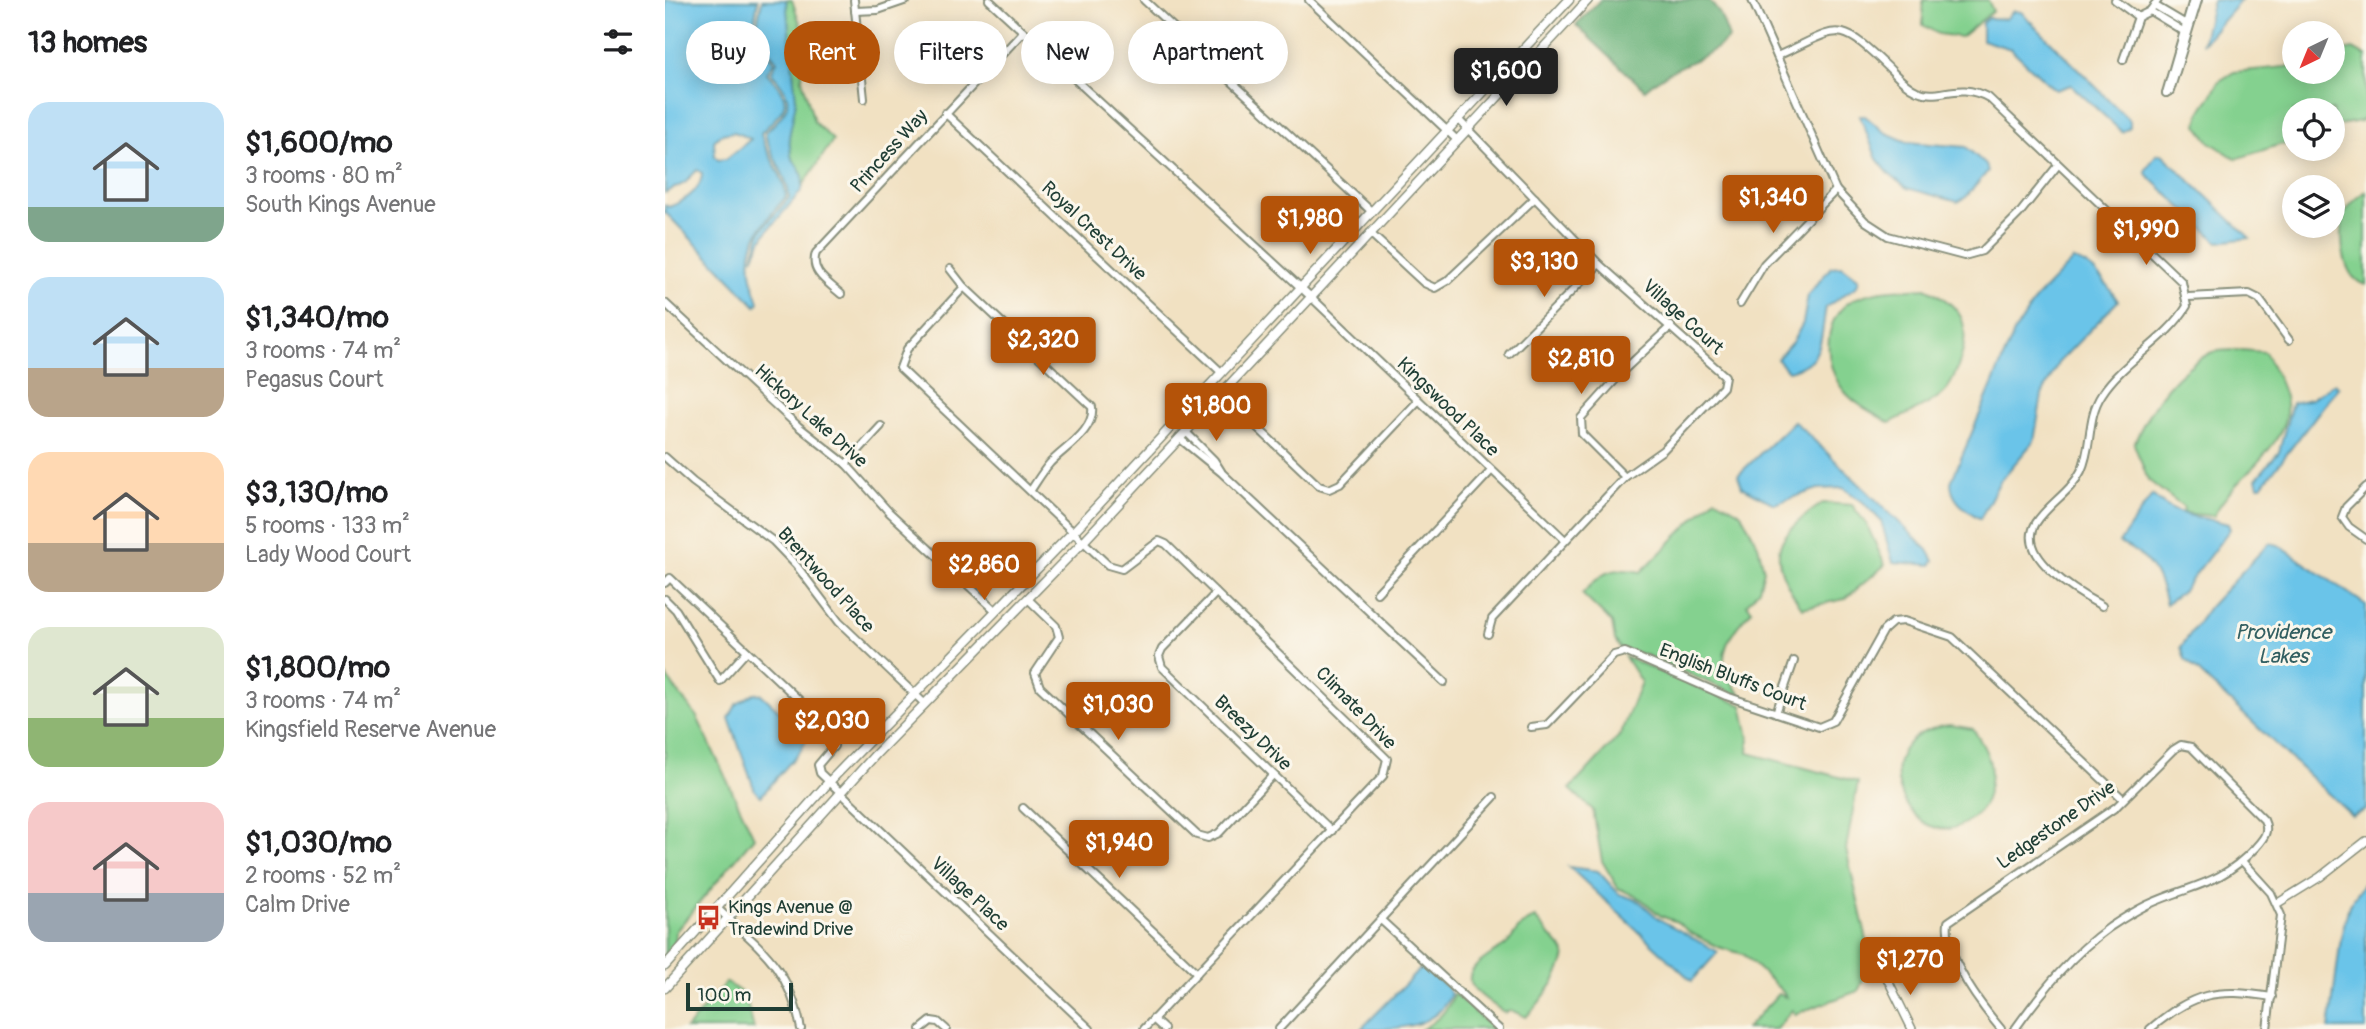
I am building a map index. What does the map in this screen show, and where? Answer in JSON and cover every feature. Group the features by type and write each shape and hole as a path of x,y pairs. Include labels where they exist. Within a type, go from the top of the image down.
{"main road":[{"path":"665,965 829,782 1074,531 1569,0"},
{"path":"665,988 840,793 1083,542 1588,0"},
{"path":"1524,48 1533,57"}],"street":[{"path":"854,0 865,99"},
{"path":"855,11 878,10 907,0"},
{"name":"Kingswood Place","path":"989,0 1021,30"},
{"path":"1144,0 1371,211"},
{"path":"1309,0 1457,140"},
{"path":"1752,0 1836,190 1865,221 1888,236 1964,256 1989,246 2058,165"},
{"path":"2115,0 2138,17"},
{"path":"2195,0 2170,91 2166,93 2184,27 2195,0"},
{"path":"2123,60 2138,17 2154,5 2184,27"},
{"path":"1777,56 1829,33 1851,34 1917,91 1934,93 1963,89 1989,98 2182,282 2187,298 2182,315 2104,391 2091,419 2081,471 2036,523 2030,536 2032,548 2038,558 2075,592 2102,606"},
{"name":"Princess Way","path":"841,294 816,271 813,261 816,253 1021,34"},
{"name":"Kingswood Place","path":"1079,84 1311,297 1565,539"},
{"name":"Royal Crest Drive","path":"945,113 1221,372"},
{"name":"Village Court","path":"1458,119 1599,264 1725,376 1723,387 1663,450 1625,477 1565,539 1492,619 1488,634"},
{"path":"1740,304 1764,264 1836,190"},
{"path":"1370,233 1424,283 1435,288 1447,281 1535,198"},
{"path":"1509,354 1599,264"},
{"path":"950,270 964,288 1092,407 1093,417 1089,425 1050,463 1031,490"},
{"name":"Climate Drive","path":"964,288 907,349 900,368 1108,565 1122,569 1159,541 1387,759 1383,776 1153,1019"},
{"path":"2187,298 2249,294 2259,299 2289,340"},
{"name":"Hickory Lake Drive","path":"665,303 770,401 846,464 889,512 996,611"},
{"path":"1625,477 1582,434 1581,418 1626,368 1671,326"},
{"path":"1221,393 1325,489 1340,484 1418,401"},
{"path":"846,464 881,426"},
{"path":"1182,435 1444,682"},
{"name":"Brentwood Place","path":"665,457 693,482 773,541 796,565 839,622 925,704"},
{"path":"1377,593 1491,471"},
{"path":"2366,486 2346,507 2342,517 2349,527 2366,539"},
{"path":"665,583 670,578 835,734 837,742 818,765 820,773 829,782"},
{"name":"Breezy Drive","path":"1216,593 1162,649 1159,656 1162,667 1332,831"},
{"path":"665,599 676,610 720,681 747,651"},
{"path":"1028,599 1056,626 1059,637 1038,664 1035,673 1040,687 1197,835 1208,838 1219,833 1273,775"},
{"name":"English Bluffs Court","path":"1531,727 1547,724 1614,655 1625,652 1726,695 1819,727 1827,726 1833,721 1884,630 1893,622 1904,621 1951,637 2123,799"},
{"path":"1776,713 1794,661"},
{"name":"Ledgestone Drive","path":"2001,1029 1962,973 1949,941 1948,922 2123,799 2181,744 2191,747 2265,823 2263,839 2242,861 2212,882 2148,904 2109,928 2063,967 2015,1029"},
{"name":"Village Place","path":"829,782 1090,1029"},
{"path":"1279,1029 1494,797"},
{"path":"1023,807 1197,973"},
{"path":"2278,904 2320,877 2366,841"},
{"path":"2242,861 2278,904 2281,928 2267,1029"},
{"path":"717,908 778,966 793,996 801,1029"},
{"path":"1381,920 1499,1029"},
{"path":"1886,976 1912,1029"},
{"path":"2150,1029 2187,1002 2209,992 2236,992 2272,997"},
{"path":"1144,1029 1153,1019 1164,1029"},
{"path":"921,1029 931,1021 938,1022 946,1029"}],"green space":[{"path":"786,0 792,0 799,21 788,21"},
{"path":"1600,0 1709,0 1720,14 1729,38 1719,47 1666,74 1645,90 1576,25"},
{"path":"1923,0 1988,0 1993,11 1961,37 1938,34 1923,25"},
{"path":"2353,49 2366,56 2366,116 2361,121 2345,124 2345,98 2282,98 2282,144 2236,159 2210,142 2197,125 2201,112 2218,82 2234,72 2282,67 2282,84 2345,84 2345,51"},
{"path":"794,84 804,84 814,122 833,140 802,187 803,176 791,156 789,137 796,101"},
{"path":"2366,191 2366,285 2352,275 2342,246 2342,238 2345,238 2345,212"},
{"path":"1926,288 1948,302 1961,317 1965,336 1960,361 1951,383 1942,394 1890,423 1855,401 1838,382 1829,357 1830,331 1841,309 1851,301 1888,290"},
{"path":"2213,352 2265,352 2283,390 2285,419 2280,433 2259,461 2233,488 2214,516 2183,513 2184,508 2148,480 2134,444 2155,404 2185,370"},
{"path":"1715,498 1741,513 1758,545 1764,570 1759,589 1747,604 1752,610 1730,639 1724,656 1727,674 1742,697 1645,655 1621,649 1615,640 1612,623 1582,594 1595,580 1608,572 1641,572"},
{"path":"1823,503 1852,505 1867,525 1885,565 1845,599 1802,608 1783,574 1779,552 1790,531 1803,517"},
{"path":"1625,657 1742,705 1749,737 1748,753 1858,782 1846,849 1868,945 1869,968 1858,991 1795,1014 1792,1010 1776,1029 1746,1029 1778,994 1786,997 1783,992 1743,954 1718,947 1689,932 1677,922 1661,916 1641,899 1618,888 1602,861 1593,810 1570,789 1620,735 1641,682"},
{"path":"665,675 697,717 754,837 676,931 675,947 665,959"},
{"path":"1950,725 1973,729 1990,762 1991,779 1985,803 1978,813 1965,823 1945,829 1926,823 1911,810 1901,791 1898,770 1904,750 1921,734"},
{"path":"1535,918 1565,952 1564,960 1551,986 1526,1017 1511,1010 1505,1013 1473,987 1471,973 1477,965 1507,944 1522,925"},
{"path":"726,982 745,995 754,1029 686,1029"},
{"path":"1454,993 1493,1029 1422,1029 1442,1014"}],"water":[{"path":"665,0 758,0 754,21 686,21 686,84 770,84 770,76 784,99 782,111 761,133 782,180 786,197 765,222 753,245 750,257 753,285 759,302 756,306 665,212 665,205 675,205 696,190 702,173 697,170 685,183 665,193","holes":["734,132 751,139 726,159 718,160 715,156 714,141 721,134"]},
{"path":"762,0 786,0 788,21 784,21 784,84 794,84 796,101 789,137 791,156 803,176 802,190 764,235 753,258 761,230 789,198 788,189 765,133 785,111 787,98 771,73 777,61 770,52 770,21 758,21"},
{"path":"2213,0 2241,0 2202,44"},
{"path":"2013,11 2021,12 2130,121 2130,127 2122,132 2071,85 2055,90 2011,49 1982,40 1982,23 1988,18 2006,19"},
{"path":"1860,116 1865,116 1884,132 1907,142 1966,147 1986,165 1988,171 1966,197 1958,202 1907,188 1890,175 1877,159"},
{"path":"2162,154 2250,238 2218,242 2147,175 2145,171 2156,155"},
{"path":"2073,260 2093,270 2118,301 2058,363 2042,395 2034,441 2000,481 1980,519 1956,499 1951,482 2014,333 2036,298"},
{"path":"1842,266 1859,279 1857,286 1826,307 1819,348 1815,355 1809,362 1788,371 1777,359 1793,341 1803,323 1808,295 1831,267"},
{"path":"2334,383 2338,387 2262,486 2258,486 2256,479 2279,452 2292,403 2311,399"},
{"path":"1794,421 1928,550 1934,561 1931,565 1893,562 1881,521 1863,502 1843,488 1818,489 1774,504 1742,487 1738,475"},
{"path":"2152,495 2180,513 2228,524 2230,529 2182,592 2166,604 2151,567 2138,553 2119,543"},
{"name":"Providence Lakes","path":"2269,543 2278,545 2366,605 2366,810 2352,816 2185,659 2181,647 2210,606"},
{"path":"754,693 761,694 808,737 801,750 761,796 755,791 729,718 736,705"},
{"path":"1569,867 1598,871 1619,894 1639,901 1659,919 1718,952 1692,981"},
{"path":"2366,880 2366,1029 2329,1029 2341,937 2349,905"},
{"path":"1421,968 1446,986 1451,994 1444,1006 1436,1014 1414,1025 1361,1029"}],"place":[{"name":"Kings Avenue @ Tradewind Drive","path":"708,918"}]}
